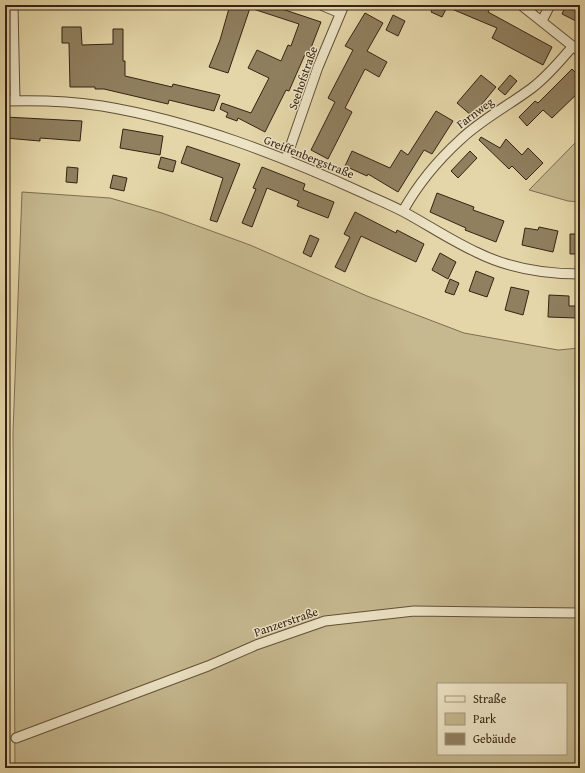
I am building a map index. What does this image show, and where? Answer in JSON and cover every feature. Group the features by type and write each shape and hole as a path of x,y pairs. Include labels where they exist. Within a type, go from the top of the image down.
{"street":[{"path":"13,5 15,100"},
{"path":"321,5 342,9"},
{"path":"521,5 576,49"},
{"path":"542,21 550,5"},
{"name":"Seehofstraße","path":"286,159 342,9"},
{"name":"Farnweg","path":"403,211 423,179 442,156 476,127 532,88 576,49"},
{"name":"Greiffenbergstraße","path":"5,100 68,102 132,112 187,126 286,159 403,211 477,253 504,263 532,270 559,274 580,274"},
{"name":"Panzerstraße","path":"16,738 208,666 256,645 325,621 414,611 580,613"}],"green space":[{"path":"575,143 580,147 580,202 568,201 529,190"},
{"path":"22,192 110,198 162,213 250,245 367,296 464,333 558,350 580,348 580,768 15,768 13,432"}],"building":[{"path":"230,5 283,5 282,9 321,22 309,53 306,52 289,91 286,90 265,132 238,118 237,121 226,117 228,113 220,109 222,103 251,113 269,78 248,68 257,50 281,61 288,45 291,46 299,24 250,8 228,73 209,67 220,40"},
{"path":"434,5 492,5 488,12 552,47 543,65 492,38 497,28 447,7 442,17 431,12"},
{"path":"566,5 580,5 580,23 562,14"},
{"path":"365,13 383,23 367,51 387,62 379,77 365,69 345,108 352,112 328,159 311,150 335,102 328,98 353,50 345,46"},
{"path":"393,15 405,21 398,36 386,30"},
{"path":"62,27 81,27 82,45 113,44 113,29 123,29 123,61 125,61 125,76 172,87 173,84 220,95 214,111 169,100 168,104 104,89 95,89 95,87 70,87 69,43 62,43"},
{"path":"572,69 580,77 580,91 552,118 543,110 527,126 519,117 535,101 538,103"},
{"path":"481,75 496,87 472,116 457,103"},
{"path":"510,75 517,81 505,95 498,89"},
{"path":"436,111 453,121 432,154 424,150 398,192 368,174 367,176 345,166 352,151 390,168 401,150 408,155"},
{"path":"5,117 82,121 80,141 40,138 40,141 5,138"},
{"path":"123,129 163,136 160,155 120,148"},
{"path":"481,137 500,148 506,139 522,155 528,148 543,163 526,180 512,166 509,169 479,140"},
{"path":"187,146 240,164 217,222 210,220 223,178 181,163"},
{"path":"470,151 477,158 458,178 451,171"},
{"path":"161,157 176,161 173,172 158,168"},
{"path":"67,167 78,168 77,183 66,182"},
{"path":"262,167 305,184 303,190 334,202 328,218 297,206 299,201 267,188 252,227 242,223 256,189 253,188"},
{"path":"113,175 127,178 124,191 110,188"},
{"path":"437,193 474,207 473,210 504,221 496,242 465,230 466,228 430,212"},
{"path":"355,212 396,233 397,230 424,244 416,262 361,236 345,272 335,267 350,237 344,234"},
{"path":"539,227 558,231 553,252 522,245 525,228 538,230"},
{"path":"570,234 580,234 580,254 570,254"},
{"path":"310,235 319,239 311,257 303,253"},
{"path":"440,253 456,262 448,279 432,270"},
{"path":"476,271 494,278 487,297 469,291"},
{"path":"450,279 459,283 454,295 445,292"},
{"path":"511,287 529,291 523,315 505,310"},
{"path":"549,295 569,296 569,306 577,306 576,318 548,317"}]}
